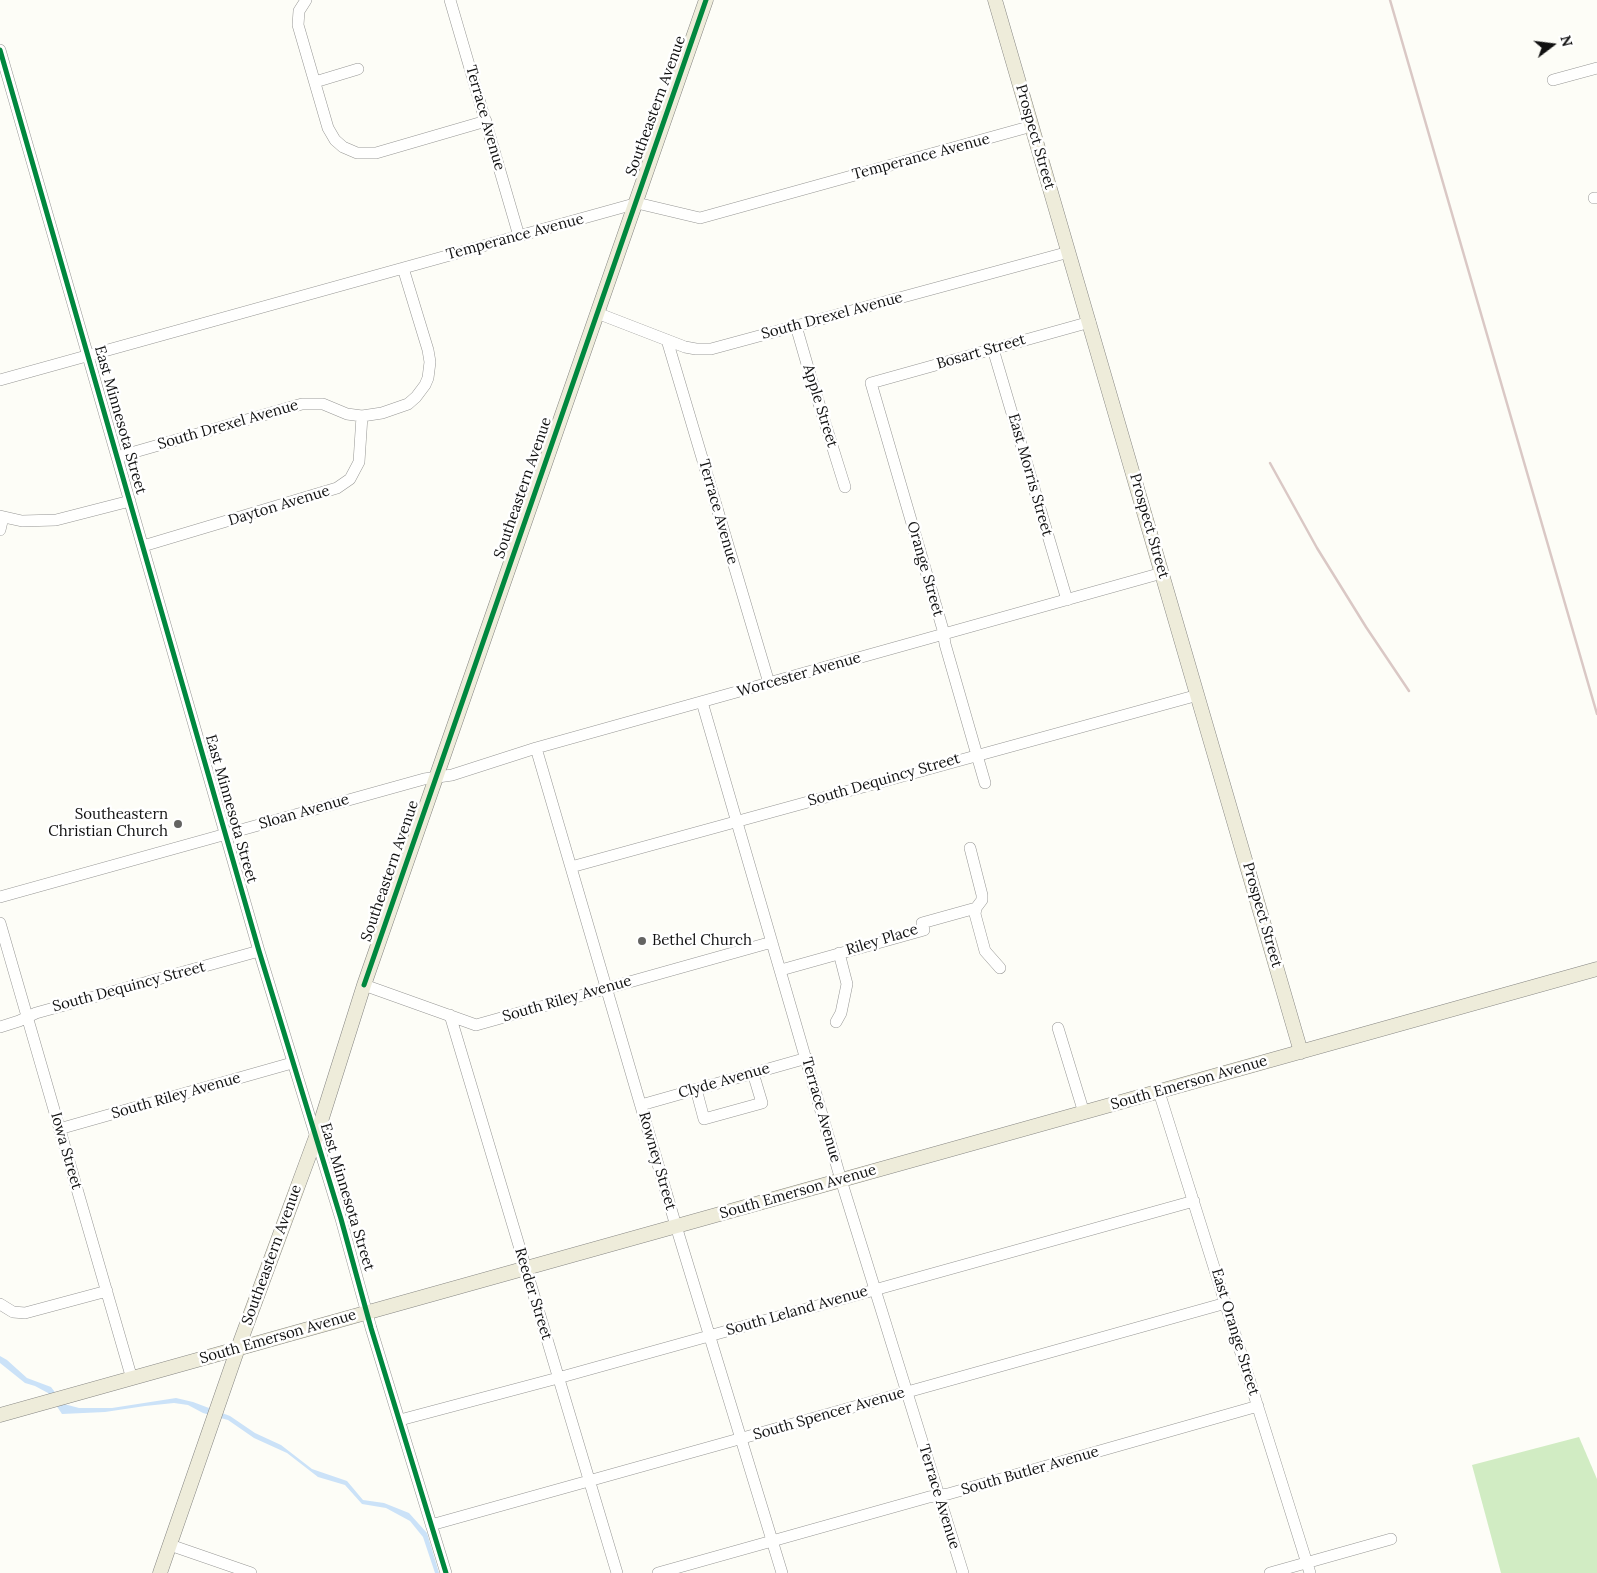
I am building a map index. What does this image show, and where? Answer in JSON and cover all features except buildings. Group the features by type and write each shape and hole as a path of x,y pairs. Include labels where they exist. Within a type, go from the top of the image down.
{"main road":[{"name":"Southeastern Avenue","path":"160,1573 238,1348 316,1137 364,985 706,0"},
{"name":"Prospect Street","path":"995,0 1302,1052"},
{"name":"South Emerson Avenue","path":"0,1416 1597,969"}],"street":[{"name":"Terrace Avenue","path":"450,0 519,236"},
{"path":"304,3 298,15 298,25 329,131 338,143 350,150 376,153 486,121"},
{"name":"East Minnesota Street","path":"0,50 259,951 446,1573"},
{"path":"1554,80 1597,68"},
{"path":"315,82 358,69"},
{"name":"Temperance Avenue","path":"0,380 634,204 700,218 1032,126"},
{"name":"South Drexel Avenue","path":"597,313 688,348 708,349 1069,252"},
{"name":"South Drexel Avenue","path":"117,457 306,403 323,404 347,414 362,416 402,407 420,392 428,378 430,358 403,268"},
{"name":"Bosart Street","path":"871,383 1090,322"},
{"name":"Apple Street","path":"796,326 845,487"},
{"name":"Terrace Avenue","path":"667,340 769,683"},
{"name":"East Morris Street","path":"993,349 1067,600"},
{"name":"Orange Street","path":"871,383 985,783"},
{"name":"Dayton Avenue","path":"143,546 337,488 350,479 359,462 362,416"},
{"path":"0,530 2,517 34,522 56,520 130,501"},
{"name":"Worcester Avenue","path":"436,777 452,775 536,748 1162,573"},
{"name":"South Dequincy Street","path":"571,868 977,754 1198,695"},
{"name":"Terrace Avenue","path":"702,702 841,1180 963,1573"},
{"name":"Rowney Street","path":"536,748 676,1226 782,1573"},
{"name":"Sloan Avenue","path":"0,896 436,777"},
{"path":"970,848 982,895 982,900 976,908 975,914 985,951 996,961 1000,968"},
{"name":"Riley Place","path":"781,970 924,930 922,923 976,908"},
{"name":"Iowa Street","path":"0,923 132,1379"},
{"name":"South Riley Avenue","path":"364,985 476,1025 772,942"},
{"name":"South Dequincy Street","path":"0,1027 36,1013 259,951"},
{"name":"Riley Place","path":"839,953 847,984 842,1018"},
{"name":"Reeder Street","path":"450,1015 617,1573"},
{"path":"1058,1028 1084,1113"},
{"name":"Clyde Avenue","path":"641,1105 807,1058"},
{"name":"South Riley Avenue","path":"60,1129 292,1063"},
{"path":"696,1089 704,1119 746,1108 762,1103 753,1073"},
{"name":"East Orange Street","path":"1159,1092 1308,1568"},
{"name":"South Leland Avenue","path":"400,1420 558,1378 1194,1201"},
{"path":"0,1304 16,1313 32,1312 107,1291"},
{"name":"South Spencer Avenue","path":"431,1525 1226,1303"},
{"name":"South Butler Avenue","path":"658,1573 1258,1406"},
{"path":"1270,1573 1308,1568 1391,1539"},
{"path":"170,1546 250,1573"}],"green space":[{"path":"1579,1437 1597,1479 1597,1573 1501,1573 1472,1465"}],"water":[{"path":"0,1356 27,1378 51,1387 64,1404 79,1408 112,1408 176,1398 193,1402 230,1416 255,1433 281,1445 312,1469 347,1481 363,1500 384,1503 409,1513 427,1533 439,1573 435,1573 423,1537 410,1521 386,1508 362,1504 345,1485 318,1477 287,1453 254,1438 228,1420 203,1413 188,1405 174,1403 105,1412 62,1414 48,1393 25,1383 0,1363"}],"railway":[{"path":"1390,0 1597,714"},
{"path":"1270,463 1317,548 1366,627 1409,691"}],"cycle path":[{"path":"364,985 706,0"},
{"path":"0,50 259,951 446,1573"}],"place":[{"name":"Southeastern Christian Church","path":"178,824"},
{"name":"Bethel Church","path":"642,941"}]}
